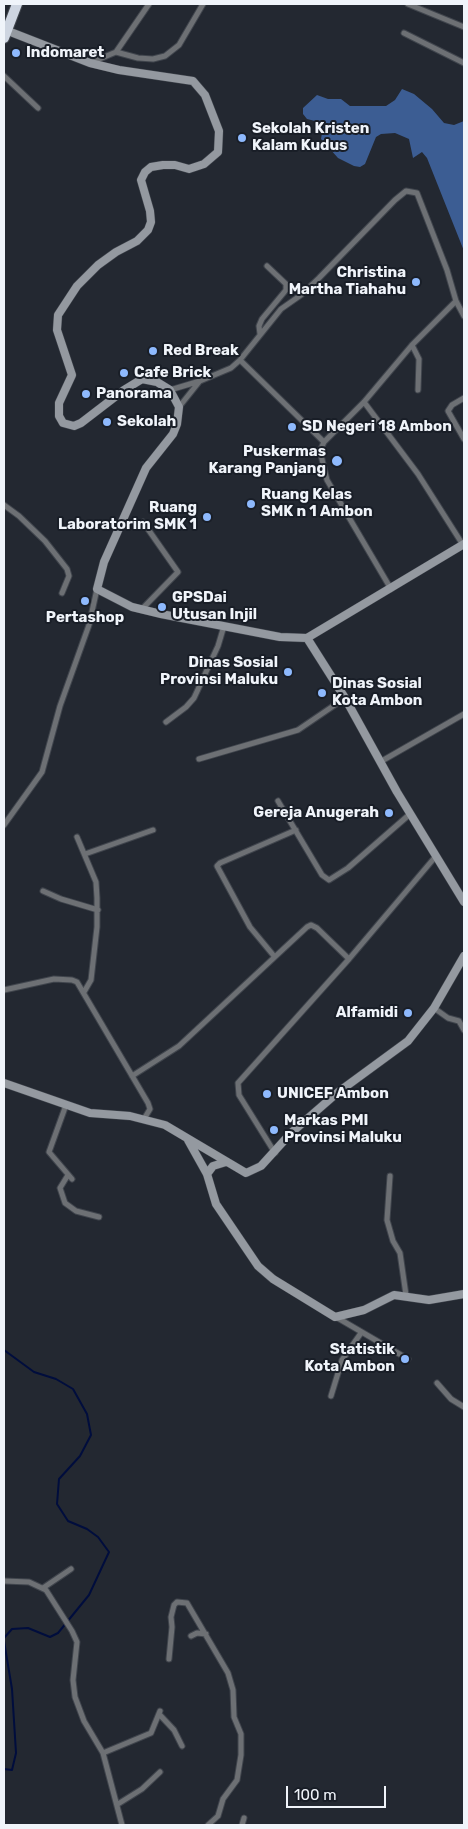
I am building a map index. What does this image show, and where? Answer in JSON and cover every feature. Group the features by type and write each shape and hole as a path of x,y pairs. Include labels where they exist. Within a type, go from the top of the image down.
{"highway":[{"path":"6,34 17,4"}],"street":[{"path":"90,63 116,52 149,4"},
{"path":"116,52 138,58 165,56 179,44 203,4"},
{"path":"408,4 464,27"},
{"path":"404,33 464,63"},
{"path":"6,34 90,63 119,70 193,80 205,95 219,131 220,143 216,154 204,164 192,169 169,164 149,168 141,180 150,212 148,230 137,242 116,252 98,265 77,286 58,315 57,330 72,375 59,403 59,416 63,423 69,426 81,423 124,390 142,379 157,382 170,390 179,407"},
{"path":"4,76 38,108"},
{"path":"170,390 222,373 240,360 281,309 301,295 406,191 415,191 419,196 456,301 464,316"},
{"path":"260,334 259,326 262,319 286,290 286,284 267,266"},
{"path":"391,589 327,480 320,458 324,442 364,402 412,345 456,301"},
{"path":"412,345 419,359 418,390"},
{"path":"240,360 324,442"},
{"path":"4,825 42,772 60,706 89,625 104,562 146,468 173,434 177,424 179,407 200,381"},
{"path":"464,398 452,405 448,411 464,439"},
{"path":"97,589 116,600 142,609 280,637 307,638 464,545 418,474 364,402"},
{"path":"4,505 19,516 44,541 67,569 69,576 62,593"},
{"path":"142,609 178,572 143,522"},
{"path":"166,722 186,707 194,698 218,646 224,626"},
{"path":"307,638 464,902"},
{"path":"199,759 298,730 344,698"},
{"path":"380,762 464,714"},
{"path":"278,801 322,875 331,880 348,868 410,814"},
{"path":"85,854 152,830"},
{"path":"274,956 250,927 217,866 296,830"},
{"path":"77,837 96,882 98,910 90,983 84,992"},
{"path":"275,1153 239,1095 238,1083 349,959 436,856"},
{"path":"43,891 98,910"},
{"path":"132,1076 179,1046 274,956 311,925 317,928 349,959"},
{"path":"4,1083 90,1113 144,1119 173,1128 246,1173 261,1166 292,1133 337,1093 408,1041 434,1008 464,956"},
{"path":"4,990 46,981 68,979 77,982 150,1106 144,1119"},
{"path":"434,1008 448,1018 459,1021 464,1030"},
{"path":"66,1105 49,1152 70,1177 60,1188 65,1202 76,1211 99,1217"},
{"path":"186,1137 207,1174 216,1204 258,1266 273,1279 361,1333 408,1359"},
{"path":"207,1174 214,1166 226,1162"},
{"path":"390,1176 387,1220 393,1241 400,1253 406,1295"},
{"path":"335,1317 364,1310 394,1295 406,1295 429,1300 464,1294"},
{"path":"331,1396 342,1360 361,1333"},
{"path":"437,1383 451,1399 464,1407"},
{"path":"43,1588 71,1569"},
{"path":"4,1581 29,1582 43,1588 53,1598 72,1631 77,1642 73,1680 75,1697 84,1721 103,1753 122,1825"},
{"path":"169,1659 171,1617 177,1602 189,1605 228,1673 233,1690 234,1718 241,1734 242,1743 236,1780 223,1799 218,1816 208,1825"},
{"path":"191,1636 197,1633 206,1634"},
{"path":"103,1753 151,1733 159,1713 174,1730 182,1746"},
{"path":"118,1804 142,1789 160,1772"},
{"path":"242,1825 244,1818"}],"shaded area":[{"path":"402,89 414,94 432,109 444,123 454,125 464,121 464,251 427,158 422,152 413,158 409,139 395,133 381,134 376,137 365,164 360,167 354,166 338,158 321,139 323,127 319,122 307,119 303,114 303,108 317,95 328,99 341,99 350,106 386,106 395,100"}],"waterway":[{"path":"4,1350 34,1372 56,1379 73,1389 87,1414 91,1435 80,1456 59,1479 57,1504 68,1521 87,1529 98,1537 109,1552 89,1595 58,1633 50,1637 28,1628 12,1629 4,1638"},
{"path":"4,1641 12,1689 16,1753 12,1770 4,1769"}],"place":[{"name":"Indomaret","path":"16,53"},
{"name":"Sekolah Kristen Kalam Kudus","path":"242,138"},
{"name":"Christina Martha Tiahahu","path":"416,282"},
{"name":"Red Break","path":"153,351"},
{"name":"Cafe Brick","path":"124,373"},
{"name":"Panorama","path":"86,394"},
{"name":"Sekolah","path":"107,422"},
{"name":"SD Negeri 18 Ambon","path":"292,427"},
{"name":"Puskermas Karang Panjang","path":"337,461"},
{"name":"Ruang Kelas SMK n 1 Ambon","path":"251,504"},
{"name":"Ruang Laboratorim SMK 1","path":"207,517"},
{"name":"Pertashop","path":"85,601"},
{"name":"GPSDai Utusan Injil","path":"162,607"},
{"name":"Dinas Sosial Provinsi Maluku","path":"288,672"},
{"name":"Dinas Sosial Kota Ambon","path":"322,693"},
{"name":"Gereja Anugerah","path":"389,813"},
{"name":"Alfamidi","path":"408,1013"},
{"name":"UNICEF Ambon","path":"267,1094"},
{"name":"Markas PMI Provinsi Maluku","path":"274,1130"},
{"name":"Statistik Kota Ambon","path":"405,1359"}]}
